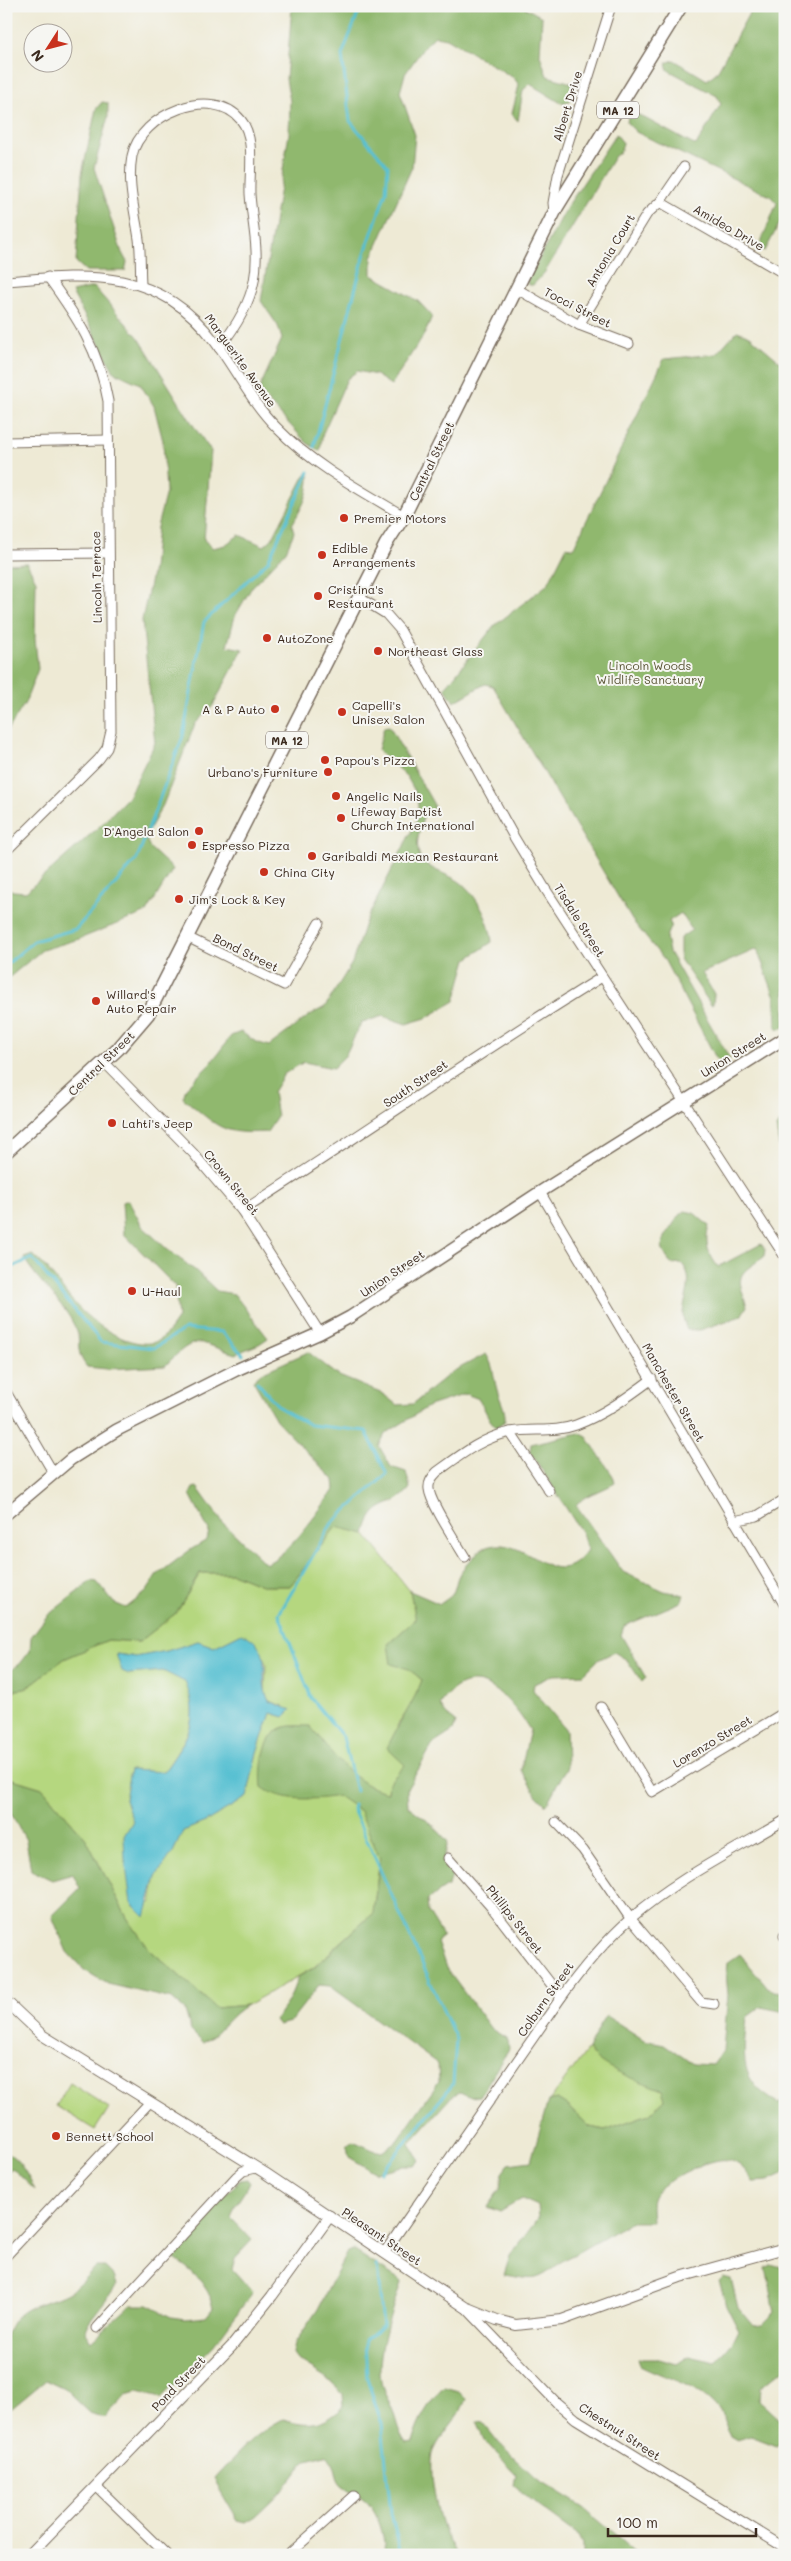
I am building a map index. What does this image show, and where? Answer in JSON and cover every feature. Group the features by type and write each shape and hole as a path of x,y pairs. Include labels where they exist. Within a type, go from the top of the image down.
{"main road":[{"name":"Central Street","path":"6,1152 104,1062 133,1033 148,1014 386,544 404,516 554,213 681,6"},
{"name":"Union Street","path":"6,1514 71,1459 124,1427 236,1370 320,1333 371,1304 540,1192 785,1038"}],"street":[{"name":"Albert Drive","path":"554,213 553,203 558,176 610,6"},
{"path":"141,284 139,240 132,206 130,172 136,142 158,120 185,106 217,106 231,111 243,121 250,145 250,196 257,256 248,302 233,330 219,348"},
{"name":"Antonia Court","path":"579,325 647,214 660,202 684,167"},
{"name":"Amideo Drive","path":"660,202 785,274"},
{"name":"Marguerite Avenue","path":"6,281 48,277 120,280 141,284 167,296 202,325 250,397 292,442 322,466 404,516"},
{"name":"Lincoln Terrace","path":"6,851 86,772 108,744 111,722 107,396 94,352 79,319 48,277"},
{"name":"Tocci Street","path":"516,289 579,325 629,344"},
{"path":"6,442 108,440"},
{"path":"6,554 108,553"},
{"name":"Tisdale Street","path":"360,598 386,614 400,630 514,837 602,977 785,1257"},
{"name":"Bond Street","path":"187,937 284,985 319,923"},
{"name":"South Street","path":"242,1211 343,1147 518,1029 602,977"},
{"name":"Crown Street","path":"104,1062 193,1153 242,1211 320,1333"},
{"name":"Manchester Street","path":"540,1192 785,1606"},
{"path":"465,1557 433,1501 429,1490 431,1478 436,1472 494,1436 510,1432 554,1431 575,1425 616,1404 652,1379"},
{"path":"6,1392 54,1474"},
{"path":"510,1432 549,1491"},
{"path":"734,1521 757,1516 785,1499"},
{"name":"Lorenzo Street","path":"601,1707 652,1792 785,1712"},
{"name":"Colburn Street","path":"384,2253 584,1965 630,1918 687,1878 785,1820"},
{"path":"556,1822 583,1850 630,1918 701,2002 714,2004"},
{"name":"Phillips Street","path":"448,1858 492,1908 562,1997"},
{"name":"Pleasant Street","path":"7,2004 42,2035 256,2168 465,2307 497,2320 516,2325 562,2320 680,2277 785,2248"},
{"path":"6,2256 150,2102"},
{"path":"97,2328 236,2177 243,2170 256,2168"},
{"name":"Pond Street","path":"29,2555 232,2346 272,2296 330,2216"},
{"name":"Chestnut Street","path":"465,2307 525,2371 576,2419 784,2546"},
{"path":"96,2486 166,2555"},
{"path":"288,2555 354,2496"}],"green space":[{"path":"292,6 522,6 542,17 540,55 547,76 572,83 570,101 561,103 530,84 523,90 518,121 512,114 519,85 514,78 447,38 435,36 424,47 405,74 400,92 415,135 412,167 372,257 372,275 418,301 432,316 425,333 391,385 376,375 357,371 347,379 323,433 320,451 307,443 262,395 259,389 282,339 278,326 261,301 289,134 290,101 286,79"},
{"path":"753,6 785,6 785,213 765,251 761,249 761,242 777,203 770,196 636,132 627,123 628,116 639,115 694,145 697,144 721,104 717,96 668,70 666,63 674,60 707,80 717,72"},
{"path":"102,102 108,103 108,117 94,168 122,253 127,262 125,271 86,271 76,262 82,174 96,109"},
{"path":"616,134 623,143 621,151 614,157 545,272 533,285 528,285 527,281 569,204"},
{"path":"94,287 139,338 211,451 204,540 213,548 225,545 239,535 264,546 272,539 305,475 309,472 309,480 305,500 292,525 294,532 286,551 252,587 235,616 227,646 243,649 212,707 195,724 163,805 145,837 150,848 173,869 147,912 79,939 42,950 6,980 6,887 13,891 26,892 101,825 128,797 155,743 142,620 153,569 157,527 166,492 163,441 154,406 140,384 114,372 72,292"},
{"name":"Lincoln Woods Wildlife Sanctuary","path":"737,331 750,336 785,366 785,1027 780,1029 776,1027 775,997 757,949 702,973 714,994 713,1004 711,1005 680,959 680,938 692,930 681,913 669,921 671,925 666,937 669,952 730,1059 721,1064 716,1058 665,961 632,920 493,686 485,684 454,702 445,688 494,626 548,584 567,546 573,549 664,359 716,354"},
{"path":"27,563 36,581 35,639 38,669 25,703 6,733 6,564"},
{"path":"389,726 434,805 432,811 423,817 419,831 418,845 421,859 431,867 460,882 472,894 482,909 489,926 492,942 467,959 455,1001 426,1018 406,1024 383,1016 361,1023 345,1056 333,1068 304,1062 284,1074 273,1092 277,1117 267,1132 239,1132 221,1127 204,1116 183,1098 186,1088 210,1064 231,1036 241,1032 256,1042 269,1046 310,1015 325,1007 352,963 365,923 419,816 417,795 407,777 378,750 384,727"},
{"path":"785,1119 785,1155 779,1145 776,1127"},
{"path":"128,1200 142,1226 217,1291 234,1294 268,1338 235,1354 197,1343 183,1349 165,1366 107,1369 87,1367 80,1355 77,1332 70,1318 24,1258 33,1255 83,1312 100,1326 130,1341 150,1343 159,1340 178,1318 175,1286 124,1234 122,1202"},
{"path":"685,1211 694,1213 709,1226 708,1248 718,1267 761,1244 765,1249 764,1257 748,1268 741,1277 741,1288 747,1306 741,1316 700,1330 687,1330 684,1320 683,1314 688,1287 688,1274 681,1263 671,1264 662,1246 670,1229 678,1217"},
{"path":"308,1352 339,1376 383,1394 397,1405 413,1404 452,1372 486,1354 492,1367 497,1390 504,1409 505,1421 496,1427 479,1399 466,1394 429,1406 385,1434 379,1446 391,1467 406,1472 410,1488 397,1500 384,1506 373,1515 365,1534 336,1527 290,1586 264,1586 232,1573 200,1573 176,1613 139,1642 108,1640 64,1659 25,1689 6,1691 6,1673 20,1664 30,1651 31,1637 47,1616 91,1581 97,1582 114,1603 126,1608 145,1593 157,1575 190,1550 207,1540 209,1531 190,1494 193,1488 197,1487 223,1523 266,1564 276,1558 295,1541 335,1489 334,1480 276,1420 253,1380 261,1373"},
{"path":"579,1433 587,1437 613,1476 615,1483 576,1505 623,1572 664,1591 684,1595 681,1602 624,1626 621,1635 646,1678 642,1682 627,1660 614,1652 598,1660 584,1674 553,1675 534,1684 533,1690 566,1730 567,1767 546,1805 537,1796 521,1770 530,1730 511,1704 489,1686 477,1682 464,1683 452,1691 440,1705 446,1714 456,1722 453,1731 433,1744 407,1789 408,1806 434,1826 448,1842 443,1861 452,1876 449,1885 427,1900 428,1912 443,1936 437,1941 446,1968 491,2029 506,2038 510,2047 480,2096 471,2097 460,2092 452,2096 409,2144 420,2160 414,2166 402,2166 376,2173 349,2157 347,2146 353,2141 382,2152 396,2142 439,2082 438,2064 330,1986 319,1985 290,2022 279,2025 275,2020 289,2000 298,1977 314,1968 373,1913 380,1859 360,1811 338,1796 298,1799 278,1795 262,1787 264,1752 272,1736 285,1727 310,1726 354,1776 376,1789 388,1792 389,1783 405,1765 387,1748 422,1680 409,1669 391,1664 388,1644 416,1619 410,1591 440,1604 452,1595 460,1573 475,1555 484,1548 499,1545 513,1548 551,1566 563,1568 575,1563 587,1550 582,1533 530,1451 531,1444"},
{"path":"336,1526 365,1534 410,1591 416,1619 388,1644 409,1669 422,1680 415,1700 397,1726 405,1765 389,1783 373,1913 313,1968 247,2005 216,2008 149,1949 127,1918 86,1839 42,1788 6,1777 6,1691 25,1689 64,1659 108,1640 139,1642 176,1613 200,1573 232,1573 264,1586 290,1586","holes":["242,1633 266,1663 265,1693 269,1701 284,1706 284,1717 271,1713 257,1752 247,1797 205,1822 183,1831 173,1852 156,1876 151,1903 131,1903 124,1836 133,1821 125,1800 130,1770 164,1772 185,1739 189,1730 192,1709 186,1682 163,1671 129,1674 122,1671 117,1654 136,1657 167,1651 198,1641 214,1647"]},
{"path":"6,1777 42,1788 86,1839 127,1918 149,1949 216,2008 247,2005 203,2043 191,2031 185,2010 172,1999 108,1984 84,1970 67,1952 52,1916 80,1888 73,1874 52,1880 31,1870 26,1840 12,1815 6,1817"},
{"path":"740,1954 771,1991 785,1992 785,2012 761,2007 747,2017 745,2056 746,2067 756,2086 765,2095 778,2103 785,2099 785,2173 768,2181 753,2182 740,2165 733,2161 720,2160 698,2166 663,2186 656,2193 651,2202 652,2222 631,2222 568,2257 536,2278 504,2275 510,2256 539,2217 538,2206 522,2199 500,2212 487,2207 500,2189 502,2173 509,2164 531,2161 548,2101 557,2099 567,2105 590,2127 605,2130 649,2114 665,2099 662,2090 611,2068 593,2056 588,2049 603,2020 607,2016 644,2040 664,2044 693,2064 712,2065 723,2050 728,1995 727,1963"},
{"path":"588,2049 592,2055 662,2090 665,2099 649,2114 605,2130 590,2127 567,2105 557,2099 549,2101"},
{"path":"70,2083 109,2108 95,2130 56,2106"},
{"path":"6,2152 20,2164 35,2190 12,2168 6,2173"},
{"path":"247,2179 250,2183 235,2206 231,2218 252,2240 235,2258 232,2269 253,2292 213,2346 161,2398 137,2392 126,2395 104,2418 90,2413 65,2389 46,2380 6,2413 5,2348 7,2333 12,2323 18,2315 26,2310 71,2291 96,2267 105,2267 114,2276 117,2285 91,2319 85,2332 91,2341 131,2305 148,2305 171,2317 185,2319 206,2317 214,2307 203,2284 185,2266 170,2256 240,2180"},
{"path":"353,2250 400,2280 401,2283 385,2334 380,2362 380,2375 383,2389 392,2408 399,2431 406,2443 412,2442 424,2413 444,2387 458,2391 466,2399 459,2413 437,2444 432,2459 434,2493 440,2518 447,2538 459,2555 384,2555 384,2541 374,2511 365,2500 342,2485 332,2462 325,2455 306,2460 280,2493 256,2516 246,2522 238,2520 214,2479 229,2462 263,2431 283,2419 301,2423 316,2423 329,2417 344,2406 343,2394 325,2377 296,2359 293,2353 295,2343 318,2309 347,2252"},
{"path":"771,2264 781,2267 785,2274 785,2370 779,2372 760,2388 759,2400 785,2424 785,2441 777,2446 751,2436 738,2440 731,2436 722,2415 706,2397 685,2385 640,2365 638,2359 659,2359 677,2364 689,2356 716,2362 733,2342 739,2330 727,2306 719,2281 723,2277 731,2279 738,2308 753,2326 762,2325 775,2312 766,2267"},
{"path":"476,2422 483,2423 499,2443 537,2479 583,2507 639,2555 582,2555 582,2544 577,2534 514,2485 516,2474 484,2440"}],"water":[{"path":"242,1633 253,1640 260,1648 264,1664 265,1691 269,1701 291,1710 284,1717 271,1713 257,1752 247,1797 205,1822 183,1831 173,1852 156,1876 145,1917 131,1903 125,1859 124,1836 133,1821 125,1800 130,1770 164,1772 185,1740 192,1719 192,1708 185,1682 163,1671 129,1674 122,1671 116,1654 136,1657 167,1651 198,1641 214,1647"}],"waterway":[{"path":"314,447 364,256 386,192 388,166 350,121 342,55 359,11 358,6"},
{"path":"6,965 34,941 76,929 137,859 183,736 204,622 268,561 309,472"},
{"path":"6,1270 32,1258 101,1342 154,1348 185,1329 222,1332 243,1355"},
{"path":"257,1382 280,1408 310,1425 366,1431 387,1474 332,1523 279,1614 311,1698 343,1737 356,1791"},
{"path":"354,1805 353,1809 456,2039 453,2084 381,2173"},
{"path":"377,2265 383,2326 365,2340 367,2379 382,2424 391,2513 401,2555"}],"place":[{"name":"Premier Motors","path":"344,518"},
{"name":"Edible Arrangements","path":"322,555"},
{"name":"Cristina's Restaurant","path":"318,596"},
{"name":"AutoZone","path":"267,638"},
{"name":"Northeast Glass","path":"378,651"},
{"name":"A & P Auto","path":"275,709"},
{"name":"Capelli's Unisex Salon","path":"342,712"},
{"name":"Papou's Pizza","path":"325,760"},
{"name":"Urbano's Furniture","path":"328,772"},
{"name":"Angelic Nails","path":"336,796"},
{"name":"Lifeway Baptist Church International","path":"341,818"},
{"name":"D'Angela Salon","path":"199,831"},
{"name":"Espresso Pizza","path":"192,845"},
{"name":"Garibaldi Mexican Restaurant","path":"312,856"},
{"name":"China City","path":"264,872"},
{"name":"Jim's Lock & Key","path":"179,899"},
{"name":"Willard's Auto Repair","path":"96,1001"},
{"name":"Lahti's Jeep","path":"112,1123"},
{"name":"U-Haul","path":"132,1291"},
{"name":"Bennett School","path":"56,2136"}]}
